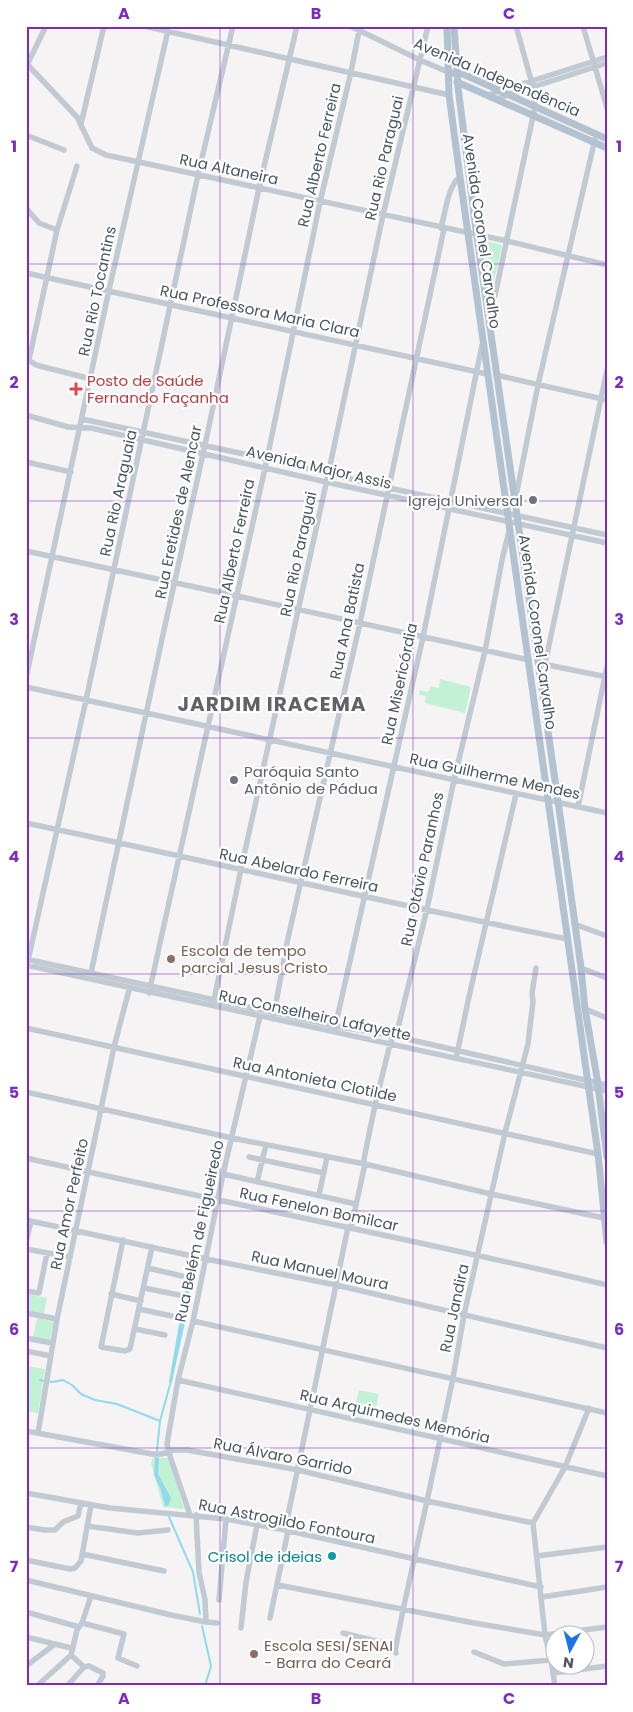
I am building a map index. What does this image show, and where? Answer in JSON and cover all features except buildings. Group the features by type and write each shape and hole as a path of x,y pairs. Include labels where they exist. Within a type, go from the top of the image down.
{"main road":[{"name":"Avenida Coronel Carvalho","path":"447,26 449,95 506,514 529,660 598,1154 607,1242"},
{"name":"Avenida Coronel Carvalho","path":"454,26 456,73 476,235 518,524 541,663 585,1008 607,1157"},
{"name":"Avenida Independência","path":"448,72 463,74 535,107 595,138 607,148"},
{"name":"Avenida Independência","path":"457,82 534,115 595,138 607,139"}],"street":[{"path":"27,65 46,26"},
{"path":"81,124 104,26"},
{"path":"144,26 168,29 229,45 449,95"},
{"name":"Rua Rio Araguaia","path":"27,962 58,829 198,175 233,26"},
{"name":"Rua Eretides de Alencar","path":"91,973 260,188 297,26"},
{"name":"Avenida Independência","path":"350,26 359,28 420,60 448,72"},
{"name":"Rua Rio Paraguai","path":"214,1000 240,869 328,475 383,216 428,26"},
{"path":"488,323 535,107 533,84 516,26"},
{"path":"583,26 607,108"},
{"name":"Rua Alberto Ferreira","path":"150,990 267,459 320,202 351,72 359,28"},
{"name":"Rua Rio Tocantins","path":"26,678 109,290 168,29"},
{"path":"488,95 504,93 533,84 594,64 607,57"},
{"path":"594,64 607,63"},
{"name":"Rua Altaneira","path":"27,65 71,109 81,124 92,148 106,155 607,265"},
{"path":"496,99 504,93"},
{"path":"26,136 64,150"},
{"path":"515,498 538,385 595,138"},
{"path":"77,166 57,230 48,277 27,359 36,365 91,379"},
{"name":"Rua Ana Batista","path":"273,1016 288,938 302,883 388,495 451,190 456,180 460,177"},
{"path":"26,208 39,223 57,230"},
{"name":"Rua Professora Maria Clara","path":"26,273 487,374"},
{"name":"Rua Misericórdia","path":"335,1029 423,637 483,340"},
{"path":"606,676 541,663 604,399 607,370"},
{"path":"496,376 604,399"},
{"name":"Avenida Major Assis","path":"26,415 68,427 91,428 388,495 517,516 607,535"},
{"name":"Avenida Major Assis","path":"82,419 267,459 389,488 508,522 607,543"},
{"path":"26,462 71,472"},
{"name":"Rua Otávio Paranhos","path":"270,1618 278,1585 298,1470 336,1285 356,1204 375,1104 390,1044 399,1024 426,909 485,651 509,531"},
{"path":"26,552 529,660"},
{"path":"578,807 607,666"},
{"name":"Rua Guilherme Mendes","path":"26,687 607,813"},
{"path":"457,1055 516,794"},
{"name":"Rua Abelardo Ferreira","path":"26,822 364,897 567,939"},
{"path":"574,924 607,936"},
{"name":"Rua Conselheiro Lafayette","path":"27,962 91,973 130,985"},
{"name":"Rua Conselheiro Lafayette","path":"27,962 260,1016 273,1016"},
{"name":"Rua Jandira","path":"396,1653 403,1610 464,1315 505,1133 528,1044 536,968"},
{"path":"581,968 607,978"},
{"name":"Rua Amor Perfeito","path":"38,1433 52,1343 114,1047 130,985"},
{"name":"Rua Conselheiro Lafayette","path":"150,990 214,1000 390,1044 457,1055 598,1087"},
{"path":"585,1008 607,1018"},
{"name":"Rua Belém de Figueiredo","path":"169,1451 168,1438 178,1380 193,1321 223,1174 260,1016"},
{"name":"Rua Antonieta Clotilde","path":"26,1028 246,1078 375,1104 598,1154"},
{"name":"Rua Conselheiro Lafayette","path":"335,1029 394,1036 457,1055"},
{"path":"598,1087 607,1085"},
{"path":"598,1087 607,1091"},
{"path":"26,1092 232,1138 364,1164 604,1218"},
{"path":"257,1182 266,1145"},
{"path":"319,1195 327,1156"},
{"path":"249,1157 324,1173"},
{"name":"Rua Fenelon Bomilcar","path":"26,1158 478,1254 607,1285"},
{"path":"223,1174 356,1204"},
{"path":"26,1242 28,1220"},
{"name":"Rua Manuel Moura","path":"28,1220 336,1285 607,1348"},
{"path":"123,1240 101,1346 125,1351 130,1349 152,1247"},
{"path":"26,1249 70,1257"},
{"path":"26,1291 39,1293 47,1253"},
{"path":"148,1268 182,1276"},
{"path":"144,1288 179,1295"},
{"path":"112,1294 141,1301"},
{"path":"139,1309 172,1316"},
{"path":"26,1313 57,1319"},
{"path":"193,1321 607,1412"},
{"path":"135,1329 165,1335"},
{"path":"26,1338 52,1343"},
{"path":"26,1351 51,1356"},
{"name":"Rua Arquimedes Memória","path":"178,1380 607,1476"},
{"path":"546,1639 534,1523 565,1467 588,1408"},
{"name":"Rua Álvaro Garrido","path":"26,1431 155,1454 187,1450 298,1470 427,1501 534,1523"},
{"path":"169,1451 193,1515 199,1572 205,1600 206,1622"},
{"name":"Rua Astrogildo Fontoura","path":"26,1493 91,1505 226,1519 287,1530 541,1587"},
{"path":"26,1527 55,1530 63,1522 78,1516 80,1503"},
{"path":"26,1560 70,1569 75,1568 81,1561 91,1505"},
{"path":"219,1600 226,1519"},
{"path":"241,1628 246,1582 257,1525"},
{"path":"87,1526 138,1533 168,1530"},
{"path":"538,1556 607,1547"},
{"path":"82,1554 164,1571"},
{"path":"26,1580 90,1596 217,1623"},
{"path":"278,1585 403,1610 545,1635 607,1627"},
{"path":"542,1597 607,1587"},
{"path":"37,1686 70,1655 90,1596"},
{"path":"26,1612 124,1634 118,1658 137,1666"},
{"path":"343,1633 396,1646"},
{"path":"26,1637 71,1648"},
{"path":"26,1666 54,1644"},
{"path":"474,1652 507,1664 546,1660"},
{"path":"70,1655 84,1667"},
{"path":"67,1686 84,1667 89,1666 102,1673 103,1676 98,1683"}],"green space":[{"path":"483,241 502,246 491,294"},
{"path":"440,679 471,687 465,713 425,703 426,696 419,695 420,690 427,692 430,690 430,686 439,688"},
{"path":"27,1294 47,1298 44,1314 26,1311"},
{"path":"37,1318 54,1322 50,1340 33,1337"},
{"path":"26,1353 29,1353 27,1366 45,1369 38,1413 26,1411"},
{"path":"359,1390 379,1394 373,1419 353,1415"},
{"path":"153,1457 169,1458 184,1509 163,1507 151,1463"}],"water":[{"path":"190,1261 194,1262 185,1322 172,1382 169,1382"},
{"path":"155,1458 159,1458 158,1474 171,1498 168,1506 165,1506 161,1490 154,1475"}],"waterway":[{"path":"40,1380 52,1382 63,1380 72,1385 81,1394 95,1400 117,1404 160,1421"},
{"path":"156,1460 160,1421 171,1381"},
{"path":"169,1517 193,1572 200,1614"},
{"path":"202,1626 211,1666 205,1686"}],"place":[{"name":"Posto de Saúde Fernando Façanha","path":"76,389"},
{"name":"Igreja Universal","path":"533,500"},
{"name":"Paróquia Santo Antônio de Pádua","path":"234,780"},
{"name":"Escola de tempo parcial Jesus Cristo","path":"171,959"},
{"name":"Crisol de ideias","path":"332,1556"},
{"name":"Escola SESI/SENAI - Barra do Ceará","path":"254,1654"}],"district":[{"name":"JARDIM IRACEMA","path":"272,704"}]}
